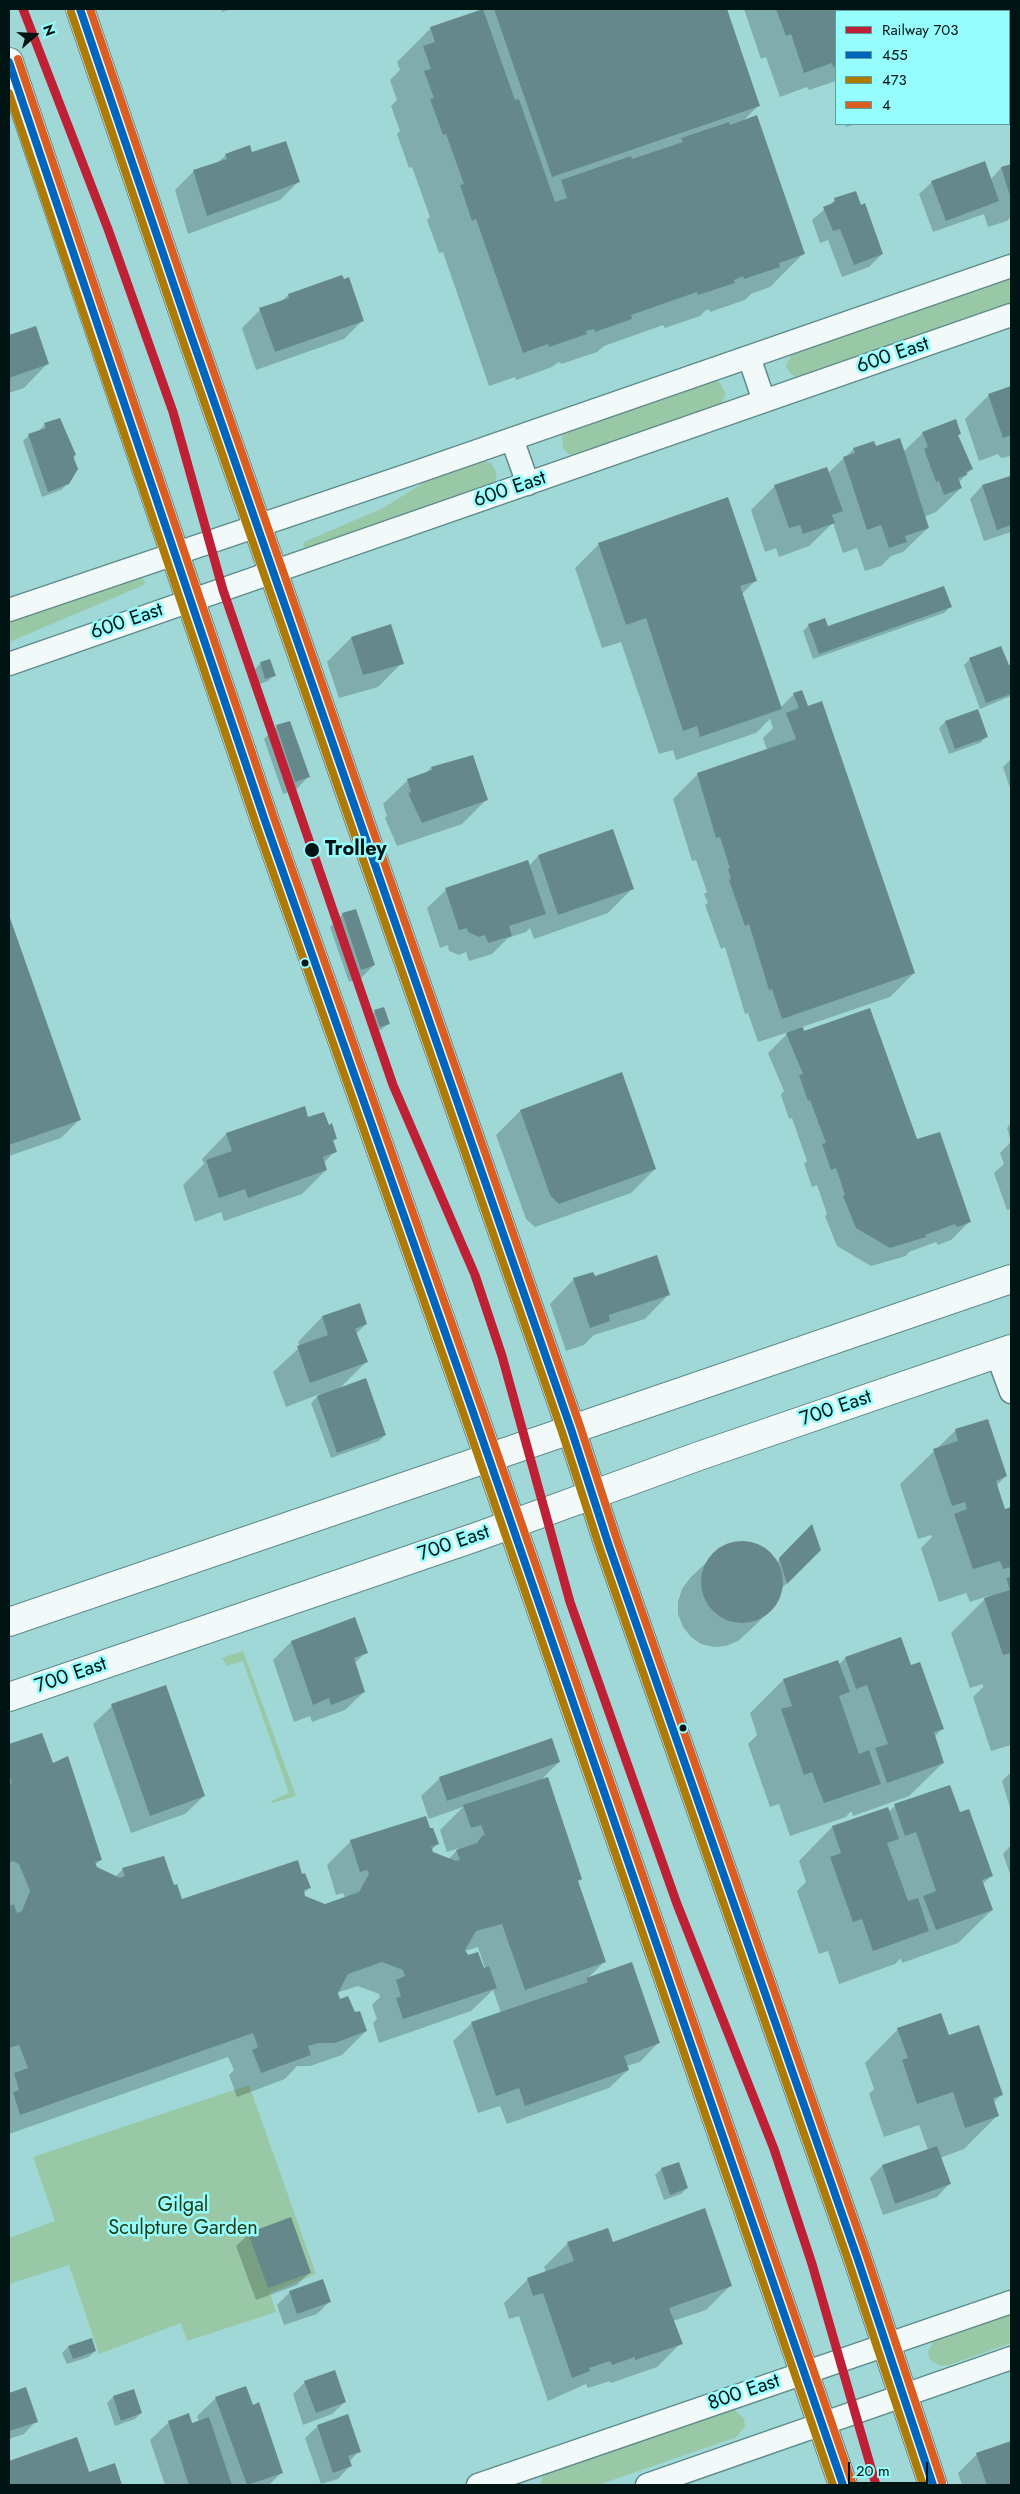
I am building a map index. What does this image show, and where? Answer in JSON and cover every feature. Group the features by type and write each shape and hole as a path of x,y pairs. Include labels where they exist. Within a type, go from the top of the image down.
{"main road":[{"path":"80,9 273,573 571,1429 592,1497 887,2344 933,2485"},
{"path":"9,62 265,821 489,1457 843,2485"},
{"path":"9,1622 1011,1279"},
{"name":"700 East","path":"9,1697 592,1497 699,1456 1004,1351"}],"street":[{"path":"9,610 512,439 1011,266"},
{"name":"600 East","path":"9,664 1011,315"},
{"path":"749,357 764,401"},
{"path":"512,439 528,484"},
{"path":"1004,1351 1011,1392"},
{"name":"800 East","path":"478,2485 511,2480 804,2372 1011,2302"},
{"path":"647,2485 1011,2358"}],"green space":[{"path":"1011,276 1011,306 804,378 793,375 786,366 793,351"},
{"path":"712,379 720,383 726,394 719,407 575,456 568,454 563,448 562,435 567,429"},
{"path":"483,461 491,463 495,469 496,479 494,485 307,548 303,546 304,542 383,508 431,478"},
{"path":"140,577 145,581 144,585 9,642 9,622"},
{"path":"243,1651 296,1796 273,1803 271,1801 289,1793 243,1661 227,1666 222,1658"},
{"name":"Gilgal Sculpture Garden","path":"249,2085 316,2274 270,2293 276,2312 187,2341 181,2323 99,2354 69,2265 9,2284 9,2238 55,2221 33,2157"},
{"path":"1011,2312 1011,2343 949,2365 940,2366 930,2360 928,2352 934,2339"},
{"path":"726,2410 735,2410 744,2419 745,2426 737,2437 598,2485 540,2485 542,2477 550,2471"}],"building":[{"path":"483,9 515,100 519,99 555,202 567,198 561,180 631,156 632,159 683,142 681,138 729,122 730,125 757,115 805,254 779,263 780,267 744,279 743,276 734,280 735,283 698,295 697,292 631,315 632,319 595,332 594,329 586,331 587,334 549,347 548,344 523,353 476,219 472,221 460,185 464,184 446,134 443,135 430,99 434,98 424,71 431,69 423,46 435,42 430,27"},
{"path":"494,9 727,9 760,106 552,177"},
{"path":"776,9 958,10 835,10 835,66 833,67 832,63 804,73 791,34 786,36"},
{"path":"286,141 300,182 207,216 193,170 227,159 225,154 250,145 252,152"},
{"path":"985,161 999,201 946,221 931,181"},
{"path":"1011,164 1011,199 1001,167"},
{"path":"856,191 861,205 865,203 883,254 854,265 840,229 833,231 823,207 835,202 834,198"},
{"path":"342,275 344,279 349,277 364,321 275,352 259,308 289,298 288,294"},
{"path":"36,326 49,364 9,378 9,335"},
{"path":"1011,386 1011,435 1003,438 988,394"},
{"path":"60,418 76,455 73,456 78,469 69,484 48,492 28,434 46,428 44,423"},
{"path":"956,419 961,434 958,435 973,469 966,472 967,475 958,478 962,488 944,495 939,481 936,482 924,449 928,447 922,432"},
{"path":"900,438 929,528 905,536 907,542 889,548 881,525 867,530 843,457 855,453 853,448 874,441 876,446"},
{"path":"827,467 843,511 832,515 835,523 803,534 800,525 789,528 774,485"},
{"path":"1010,476 1011,525 997,530 982,485"},
{"path":"728,497 757,581 740,586 782,709 700,737 697,726 683,731 646,618 626,625 598,543"},
{"path":"944,586 952,607 819,654 808,624 825,618 828,626"},
{"path":"391,624 404,664 363,675 351,637"},
{"path":"1001,646 1009,665 1011,665 1011,694 986,703 969,658"},
{"path":"270,659 276,676 265,679 260,662"},
{"path":"802,690 808,706 822,701 915,973 782,1019 772,989 769,990 749,924 745,926 729,880 731,879 728,869 730,868 720,837 716,838 697,773 796,739 786,713 799,708 793,693"},
{"path":"978,709 988,737 955,749 945,721"},
{"path":"290,721 310,777 295,782 276,725"},
{"path":"473,755 488,800 422,823 408,793 411,792 407,779 432,770 431,767"},
{"path":"613,829 634,889 558,915 538,855"},
{"path":"528,860 546,914 509,926 512,936 488,943 485,935 479,937 468,932 467,928 459,930 445,888"},
{"path":"356,909 375,965 361,970 342,913"},
{"path":"9,915 81,1120 9,1145"},
{"path":"384,1007 390,1024 380,1027 374,1010"},
{"path":"870,1008 917,1139 940,1132 971,1222 957,1227 955,1224 925,1235 926,1237 890,1248 856,1228 843,1196 845,1195 836,1168 831,1170 822,1144 826,1143 810,1100 808,1101 799,1075 803,1074 786,1033 803,1027 804,1031"},
{"path":"622,1072 656,1169 559,1204 550,1195 520,1110"},
{"path":"305,1106 308,1117 324,1112 329,1125 332,1123 337,1139 333,1140 337,1152 323,1157 327,1170 248,1198 245,1189 219,1198 206,1160 232,1151 226,1133"},
{"path":"657,1255 670,1295 609,1315 610,1321 590,1328 573,1278 593,1272 595,1276"},
{"path":"360,1303 367,1324 355,1329 368,1362 310,1383 297,1346 328,1335 322,1316"},
{"path":"366,1378 386,1435 337,1453 317,1396"},
{"path":"988,1419 1007,1476 996,1481 1005,1509 1011,1507 1011,1567 1003,1569 1000,1561 973,1569 954,1514 967,1509 965,1502 952,1506 933,1449 958,1441 955,1429"},
{"path":"812,1524 821,1550 787,1584 779,1558"},
{"path":"742,1541 758,1545 771,1553 779,1566 783,1582 779,1598 771,1611 758,1619 742,1623 726,1619 713,1611 705,1598 701,1582 705,1566 713,1553 726,1545"},
{"path":"1011,1577 1011,1653 1003,1655 984,1598 1010,1590 1006,1578"},
{"path":"355,1617 368,1653 354,1658 365,1692 331,1705 329,1698 313,1705 291,1641"},
{"path":"901,1637 911,1665 920,1662 944,1729 934,1732 944,1763 887,1783 875,1748 888,1744 867,1685 856,1689 845,1657"},
{"path":"838,1660 850,1692 839,1696 859,1754 869,1750 881,1784 824,1803 812,1772 804,1775 781,1709 792,1706 783,1679"},
{"path":"166,1685 205,1796 150,1816 111,1704"},
{"path":"42,1733 53,1763 68,1756 102,1860 95,1862 97,1867 120,1878 125,1876 122,1868 164,1856 174,1885 177,1884 182,1899 298,1860 302,1874 305,1873 311,1888 304,1890 305,1896 325,1904 359,1892 369,1874 367,1870 360,1872 350,1840 426,1816 439,1844 431,1847 433,1852 456,1861 460,1860 456,1850 477,1843 485,1835 481,1825 471,1828 463,1805 548,1777 582,1879 578,1881 606,1962 525,1990 502,1924 476,1931 465,1950 468,1955 478,1952 484,1968 489,1966 497,1988 403,2019 396,1998 401,1996 396,1980 405,1976 403,1970 382,1962 348,1974 338,1993 340,1999 348,1996 355,2012 360,2011 367,2031 335,2043 318,2043 308,2046 311,2055 261,2073 252,2050 258,2047 253,2033 20,2115 13,2092 19,2090 14,2073 28,2068 19,2045 9,2048 9,1906 14,1904 17,1913 22,1911 30,1891 19,1864 13,1861 9,1863 9,1784 12,1783 9,1774 9,1744"},
{"path":"552,1738 560,1762 447,1801 439,1777"},
{"path":"950,1785 960,1812 969,1809 993,1876 982,1880 993,1910 936,1930 923,1896 936,1891 916,1832 905,1836 894,1804"},
{"path":"888,1807 899,1839 887,1843 908,1901 918,1898 929,1931 873,1951 862,1919 853,1922 830,1857 841,1853 832,1826"},
{"path":"632,1962 660,2043 624,2056 629,2070 525,2106 519,2088 496,2096 471,2022 588,1982 586,1978"},
{"path":"941,2013 949,2035 979,2025 1003,2095 993,2098 999,2116 965,2128 953,2092 917,2104 902,2060 908,2058 897,2028"},
{"path":"937,2146 951,2184 895,2204 882,2165"},
{"path":"679,2162 688,2188 670,2195 661,2168"},
{"path":"705,2208 732,2286 669,2308 683,2344 635,2360 635,2357 612,2365 610,2361 589,2368 590,2371 572,2378 543,2293 533,2296 527,2278 574,2261 567,2242 608,2228 613,2242"},
{"path":"291,2217 311,2273 268,2288 248,2233"},
{"path":"323,2279 331,2302 297,2314 289,2291"},
{"path":"92,2338 96,2351 73,2359 68,2346"},
{"path":"335,2370 346,2402 316,2413 304,2381"},
{"path":"246,2386 253,2405 259,2402 283,2473 247,2485 215,2397"},
{"path":"26,2387 38,2422 9,2431 9,2393"},
{"path":"134,2389 142,2413 121,2421 113,2396"},
{"path":"189,2413 192,2423 209,2417 232,2485 189,2485 168,2421"},
{"path":"348,2414 361,2452 348,2456 352,2466 333,2473 317,2425"},
{"path":"77,2437 89,2472 115,2463 122,2485 9,2485 9,2461"},
{"path":"1011,2441 1011,2485 987,2485 976,2453"}],"rail line":[{"name":"703","path":"23,9 108,229 173,412 223,590 393,1085 475,1275 502,1356 570,1602 677,1904 774,2149 812,2264 876,2485"}],"transit line":[{"name":"455","path":"80,9 186,321 571,1429 609,1546 857,2257 933,2485"},
{"name":"4","path":"90,9 195,318 580,1426 618,1543 866,2254 942,2482"},
{"name":"473","path":"71,12 177,324 562,1432 600,1549 848,2260 923,2485"},
{"name":"4","path":"18,59 274,818 482,1409 852,2482"},
{"name":"455","path":"9,62 265,821 473,1412 843,2485"},
{"name":"473","path":"9,93 256,824 464,1415 833,2485"}],"place":[{"name":"Trolley","path":"312,850"}]}
